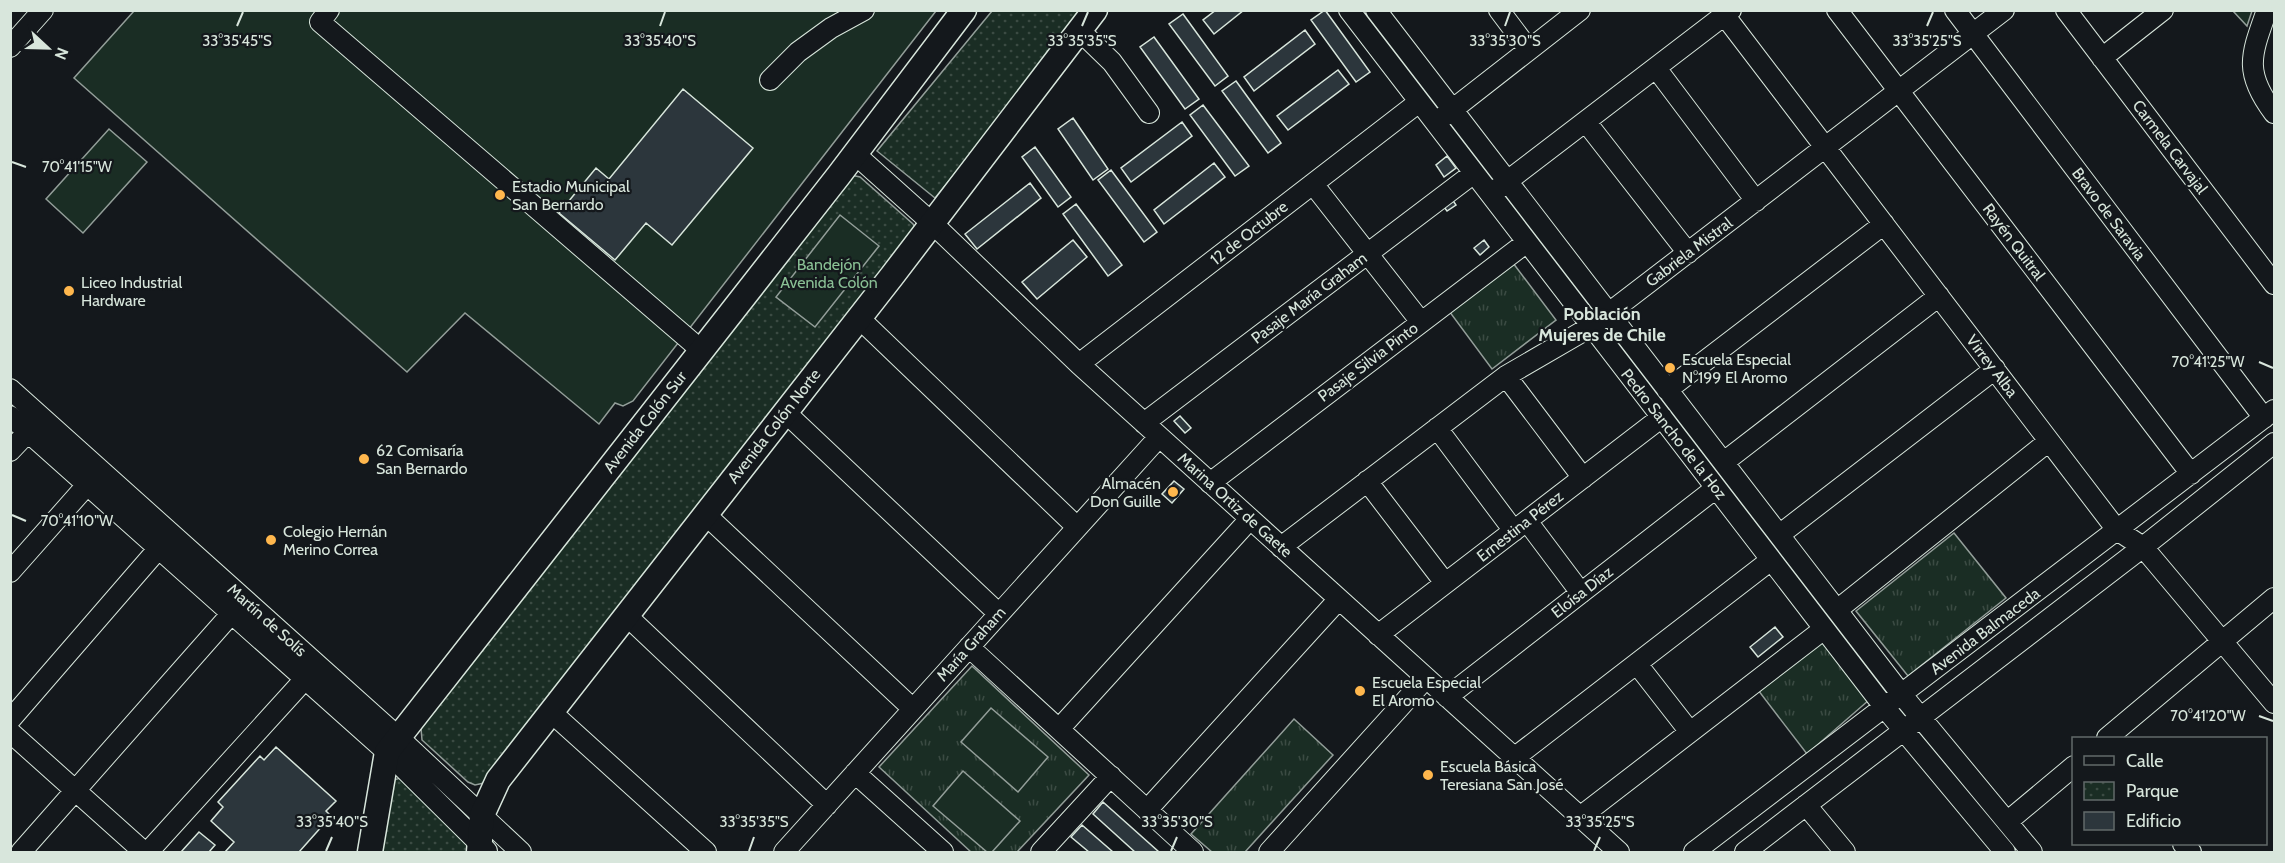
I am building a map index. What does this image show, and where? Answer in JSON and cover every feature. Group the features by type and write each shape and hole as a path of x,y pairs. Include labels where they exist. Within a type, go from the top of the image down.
{"main road":[{"name":"Avenida Colón Sur","path":"369,852 392,745 855,154 964,10"},
{"name":"Avenida Colón Norte","path":"483,850 482,815 498,780 859,318 1095,10"}],"street":[{"path":"10,47 43,10"},
{"path":"329,10 320,22 701,350"},
{"path":"770,80 798,52 831,28 864,10"},
{"name":"Pedro Sancho de la Hoz","path":"1349,10 1885,708 2005,852"},
{"name":"Pedro Sancho de la Hoz","path":"1376,10 1902,695 2032,852"},
{"path":"1499,10 1529,50"},
{"path":"1436,123 1580,10"},
{"name":"Rayén Quitral","path":"1837,10 2191,474"},
{"name":"Bravo de Saravia","path":"1955,10 2269,414"},
{"name":"Gabriela Mistral","path":"1281,547 1506,376 1592,326 2004,10"},
{"name":"Carmela Carvajal","path":"2066,10 2274,284"},
{"path":"2102,58 2163,10"},
{"path":"2267,10 2256,43 2253,66 2258,88 2274,113"},
{"path":"1490,194 1728,13"},
{"name":"Virrey Alba","path":"1728,13 1825,148 2117,530 2144,547 2274,703"},
{"path":"1079,30 1112,62 1149,113"},
{"path":"1656,68 1756,201"},
{"name":"12 de Octubre","path":"1079,364 1419,102"},
{"path":"1586,122 1688,253"},
{"name":"Marina Ortiz de Gaete","path":"855,154 932,223 1079,364 1619,852"},
{"name":"Pasaje María Graham","path":"1144,423 1474,172"},
{"path":"1313,184 1421,322"},
{"path":"1667,390 1884,224"},
{"name":"Pasaje Silvia Pinto","path":"1210,483 1527,242"},
{"path":"1724,462 1939,296"},
{"path":"859,318 1077,527"},
{"path":"1779,535 1995,369"},
{"path":"1506,376 1583,478"},
{"name":"Martín de Solís","path":"10,389 392,745 483,850"},
{"path":"785,412 999,614"},
{"name":"Avenida Balmaceda","path":"1694,852 2269,414"},
{"name":"Martín de Solís","path":"10,416 305,679 482,815 521,852"},
{"name":"Ernestina Pérez","path":"1378,635 1662,417"},
{"path":"1437,428 1520,526 1581,593"},
{"path":"10,452 28,432"},
{"name":"María Graham","path":"784,852 1159,436"},
{"path":"1837,610 2049,441"},
{"name":"Avenida Balmaceda","path":"1744,852 2144,547 2274,443"},
{"path":"1368,481 1445,584"},
{"path":"10,572 87,485"},
{"name":"Eloísa Díaz","path":"1447,697 1716,488"},
{"path":"706,515 913,709"},
{"path":"1059,729 1250,519"},
{"path":"10,720 159,548"},
{"path":"1514,758 1771,560"},
{"path":"2108,737 2274,598"},
{"path":"1147,810 1339,599"},
{"path":"21,852 232,613"},
{"path":"627,616 827,805"},
{"path":"1580,817 1824,629"},
{"path":"969,647 1193,852"},
{"path":"1637,664 1690,732"},
{"path":"1269,852 1426,678"},
{"path":"10,732 146,852 305,679"},
{"path":"551,712 706,852"},
{"path":"2007,822 2072,767"},
{"path":"855,773 943,852"},
{"path":"1041,852 1110,776"},
{"path":"1806,805 1845,852"}],"green space":[{"name":"Estadio Municipal San Bernardo","path":"134,11 936,11 633,401 623,406 615,403 599,424 465,313 407,372 74,78"},
{"path":"992,11 1087,11 935,198 877,151"},
{"path":"2233,11 2252,11 2247,26"},
{"path":"109,129 147,162 83,233 46,199"},
{"name":"Bandejón Avenida Colón","path":"851,175 860,177 915,228 484,783 475,785 468,782 422,740 421,728"},
{"path":"840,215 879,246 815,327 776,297"},
{"path":"1513,263 1556,320 1492,369 1449,311"},
{"path":"1954,533 2006,598 1908,676 1856,611"},
{"path":"1823,640 1869,700 1807,754 1758,690"},
{"path":"972,666 1089,775 1017,852 971,852 879,767"},
{"path":"991,708 1048,757 1018,792 961,742"},
{"path":"1294,719 1333,755 1245,852 1212,852 1191,834"},
{"path":"963,771 1020,821 992,852 987,852 933,806"},
{"path":"403,777 465,834 472,852 378,852 394,780"}],"building":[{"path":"1216,10 1244,10 1214,34 1203,20"},
{"path":"1325,10 1370,72 1356,82 1311,20"},
{"path":"1183,14 1228,76 1215,86 1169,24"},
{"path":"1305,30 1315,44 1254,91 1244,77"},
{"path":"1154,37 1199,99 1185,109 1140,47"},
{"path":"1338,70 1349,84 1288,130 1277,116"},
{"path":"1236,81 1281,143 1268,153 1222,91"},
{"path":"683,89 753,148 672,245 646,223 615,260 559,213 596,168 609,179"},
{"path":"1203,105 1249,166 1235,176 1190,115"},
{"path":"1073,118 1108,169 1093,180 1058,129"},
{"path":"1182,122 1192,136 1131,182 1121,168"},
{"path":"1035,147 1071,197 1058,207 1022,157"},
{"path":"1447,156 1456,168 1444,177 1436,165"},
{"path":"1214,163 1225,177 1164,224 1154,210"},
{"path":"1111,170 1157,232 1144,242 1098,180"},
{"path":"1030,183 1041,198 977,249 965,234"},
{"path":"1450,196 1456,205 1447,211 1441,203"},
{"path":"1076,204 1122,265 1108,276 1063,214"},
{"path":"1073,240 1087,257 1037,299 1022,282"},
{"path":"1484,240 1489,247 1480,255 1474,248"},
{"path":"1180,416 1191,428 1185,433 1174,421"},
{"name":"Almacén Don Guille","path":"1174,481 1184,489 1172,503 1162,494"},
{"path":"1775,627 1783,637 1758,657 1750,647"},
{"path":"276,747 336,801 326,811 331,816 299,852 225,852 234,842 211,821 223,807 218,802 260,756 264,760"},
{"path":"1103,802 1159,852 1135,852 1093,814"},
{"path":"1082,825 1113,852 1089,852 1071,837"},
{"path":"199,832 215,845 209,852 181,852"}],"place":[{"name":"Estadio Municipal San Bernardo","path":"500,195"},
{"name":"Liceo Industrial Hardware","path":"69,291"},
{"name":"Escuela Especial N°199 El Aromo","path":"1670,368"},
{"name":"62 Comisaría San Bernardo","path":"364,459"},
{"name":"Almacén Don Guille","path":"1173,492"},
{"name":"Colegio Hernán Merino Correa","path":"271,540"},
{"name":"Escuela Especial El Aromo","path":"1360,691"},
{"name":"Escuela Básica Teresiana San José","path":"1428,775"}],"district":[{"name":"Población Mujeres de Chile","path":"1602,324"}]}
